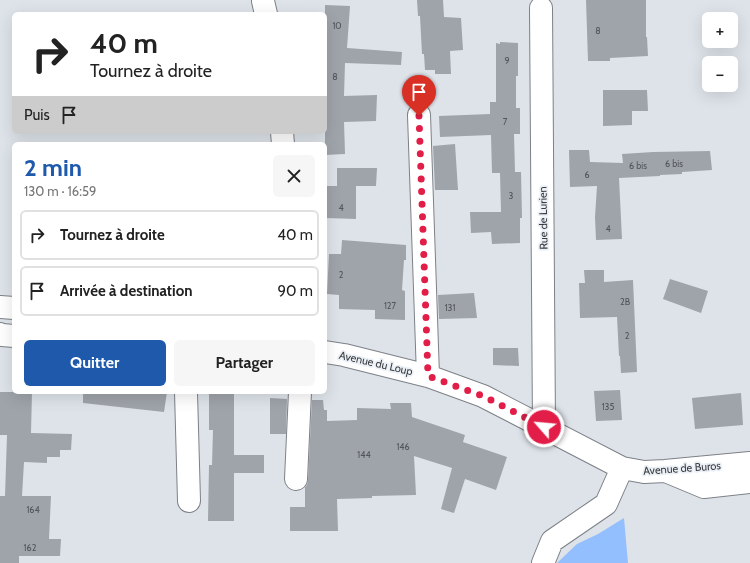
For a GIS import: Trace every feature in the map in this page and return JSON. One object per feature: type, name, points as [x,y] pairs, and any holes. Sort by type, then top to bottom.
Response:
[{"type":"street","name":"Rue de Lurien","points":[[540,8],[544,427]]},
{"type":"street","points":[[419,116],[428,376]]},
{"type":"street","points":[[0,307],[12,308]]},
{"type":"street","points":[[0,322],[12,324]]},
{"type":"street","points":[[0,334],[12,336]]},
{"type":"street","name":"Avenue du Loup","points":[[327,352],[344,355],[428,376],[483,396],[622,468]]},
{"type":"street","points":[[186,394],[189,501]]},
{"type":"street","points":[[296,479],[300,394]]},
{"type":"street","name":"Avenue de Buros","points":[[622,468],[644,472],[750,462]]},
{"type":"street","points":[[542,563],[552,541],[606,504],[622,468]]},
{"type":"street","points":[[665,471],[704,487],[750,482]]},
{"type":"shaded area","points":[[624,518],[628,563],[557,563],[577,544],[598,534]]},
{"type":"building","points":[[417,0],[443,0],[444,17],[461,18],[463,50],[450,51],[451,74],[435,74],[435,70],[425,70]]},
{"type":"building","points":[[586,0],[646,0],[646,37],[648,56],[610,58],[610,61],[588,61]]},
{"type":"building","points":[[325,5],[350,6],[347,48],[402,52],[401,65],[345,63],[344,96],[377,95],[376,121],[344,122],[345,154],[327,155],[327,142],[325,142],[325,134],[327,134],[327,12],[325,12]]},
{"type":"building","points":[[500,42],[518,43],[516,108],[520,108],[520,134],[514,134],[515,172],[521,172],[522,218],[520,218],[520,243],[492,244],[491,232],[471,233],[470,212],[501,212],[500,173],[492,173],[491,135],[440,137],[439,116],[490,114],[490,102],[496,102],[496,43],[500,44]]},
{"type":"building","points":[[603,90],[647,90],[648,111],[632,111],[632,125],[603,126]]},
{"type":"building","points":[[455,144],[458,190],[435,190],[433,146]]},
{"type":"building","points":[[569,150],[589,150],[590,162],[623,163],[622,154],[710,151],[712,170],[682,172],[682,174],[660,176],[619,178],[622,239],[596,240],[595,217],[597,186],[570,187]]},
{"type":"building","points":[[337,168],[377,168],[376,186],[356,186],[356,219],[327,218],[327,186],[337,186]]},
{"type":"building","points":[[342,240],[406,245],[406,260],[404,260],[402,290],[405,291],[405,320],[375,319],[375,310],[339,309],[339,295],[327,294],[329,254],[341,254]]},
{"type":"building","points":[[584,270],[604,270],[604,282],[633,280],[637,372],[621,373],[617,317],[580,318],[579,283],[585,283]]},
{"type":"building","points":[[670,279],[708,291],[701,313],[663,299]]},
{"type":"building","points":[[474,293],[477,318],[439,319],[438,295]]},
{"type":"building","points":[[493,348],[518,348],[519,366],[493,365]]},
{"type":"building","points":[[620,390],[622,420],[596,421],[594,391]]},
{"type":"building","points":[[0,392],[12,392],[12,394],[32,394],[31,433],[72,434],[71,450],[60,450],[60,457],[47,457],[47,463],[24,462],[22,496],[51,496],[49,539],[61,539],[60,556],[19,556],[19,563],[0,563],[0,496],[5,496],[7,435],[0,435]]},
{"type":"building","points":[[741,393],[743,425],[695,429],[692,398]]},
{"type":"building","points":[[83,394],[167,394],[164,412],[83,403]]},
{"type":"building","points":[[209,394],[234,394],[234,455],[264,455],[264,473],[234,473],[234,521],[208,521],[209,465],[212,465],[213,430],[209,430]]},
{"type":"building","points":[[270,398],[287,399],[286,434],[270,434]]},
{"type":"building","points":[[312,400],[323,400],[324,410],[327,410],[327,421],[357,420],[357,408],[391,409],[390,403],[411,403],[412,417],[465,435],[463,442],[507,457],[496,490],[465,479],[454,513],[441,509],[452,468],[414,456],[416,495],[372,496],[372,498],[337,499],[338,531],[290,531],[290,507],[305,507],[305,487],[308,480]]},
{"type":"route","points":[[419,116],[428,376],[483,396],[544,427]]}]
